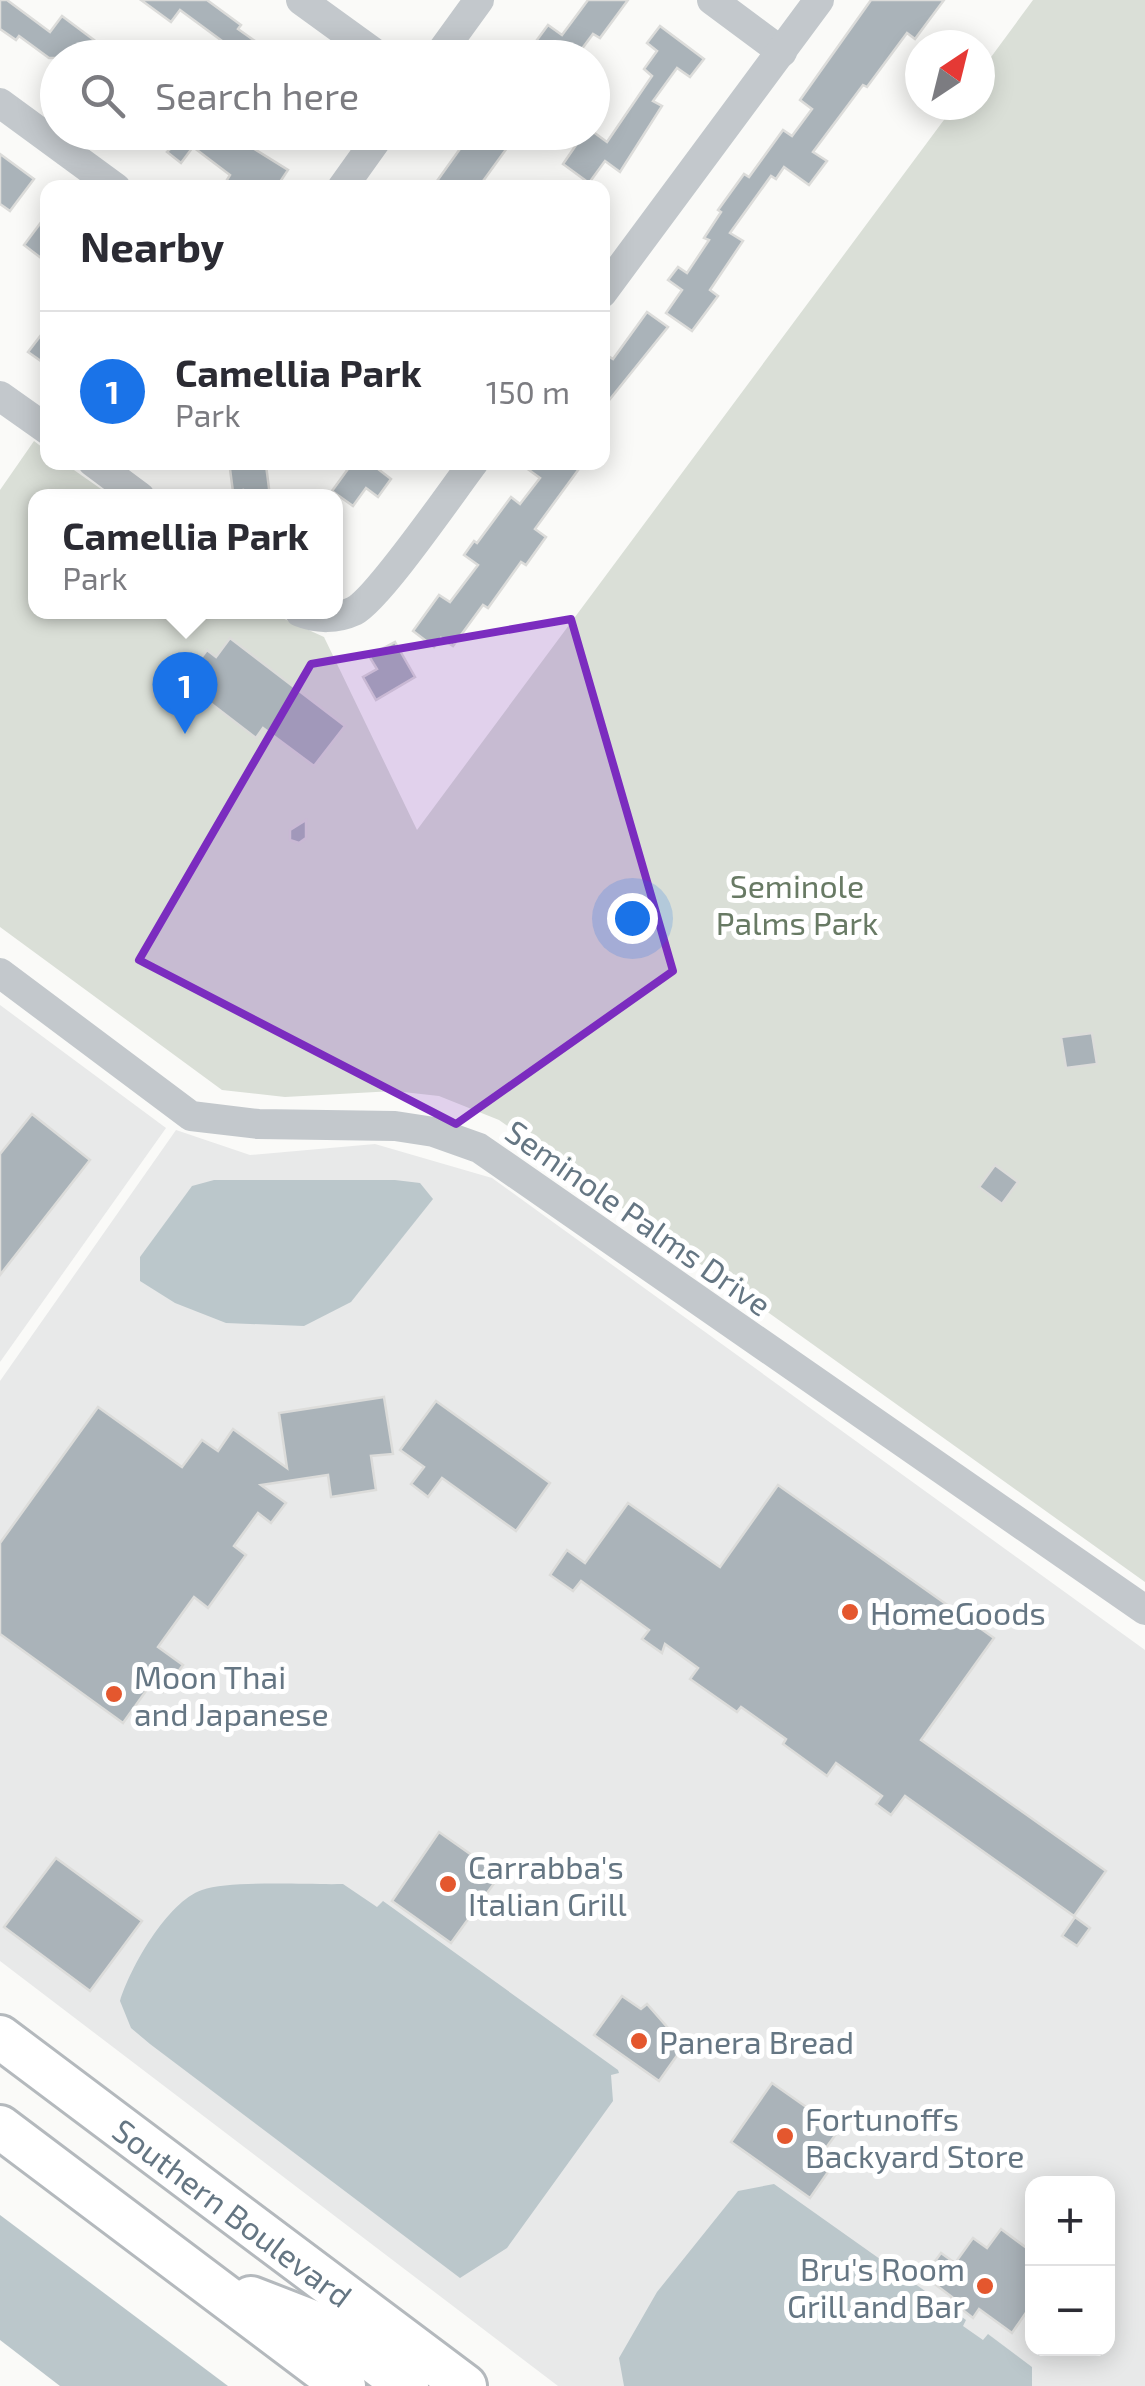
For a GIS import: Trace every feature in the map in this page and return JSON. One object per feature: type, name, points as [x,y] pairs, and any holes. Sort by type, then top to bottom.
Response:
[{"type":"highway","name":"Southern Boulevard","points":[[0,2037],[465,2386]]},
{"type":"highway","points":[[0,2127],[344,2386]]},
{"type":"highway","points":[[204,2280],[331,2329],[407,2386]]},
{"type":"street","points":[[301,0],[356,40]]},
{"type":"street","points":[[450,40],[479,0]]},
{"type":"street","points":[[712,0],[782,52]]},
{"type":"street","points":[[610,282],[819,0]]},
{"type":"street","points":[[0,103],[40,132]]},
{"type":"street","points":[[64,150],[105,180]]},
{"type":"street","points":[[348,180],[369,150]]},
{"type":"street","points":[[0,396],[40,424]]},
{"type":"street","points":[[111,470],[135,481]]},
{"type":"street","points":[[343,614],[366,603],[468,470]]},
{"type":"street","name":"Seminole Palms Drive","points":[[0,973],[191,1116],[258,1124],[395,1126],[434,1132],[479,1148],[1145,1610]]},
{"type":"highlighted area","points":[[571,619],[673,971],[456,1124],[139,960],[311,664]]},
{"type":"shaded area","points":[[0,1005],[166,1128],[0,1362]]},
{"type":"shaded area","points":[[176,1130],[250,1155],[375,1144],[492,1178],[1145,1650],[1145,2386],[558,2386],[0,1961],[0,1381]]},
{"type":"shaded area","points":[[214,1180],[395,1180],[420,1183],[433,1199],[351,1302],[304,1326],[226,1323],[175,1303],[140,1281],[140,1257],[192,1186]]},
{"type":"shaded area","points":[[343,1884],[377,1907],[383,1901],[619,2073],[611,2075],[613,2101],[507,2248],[460,2278],[150,2044],[131,2028],[120,2001],[132,1971],[163,1922],[202,1890],[232,1885]]},
{"type":"shaded area","points":[[774,2184],[966,2320],[963,2326],[983,2340],[988,2334],[1032,2367],[1032,2386],[624,2386],[619,2358],[657,2292],[738,2191]]},
{"type":"shaded area","points":[[0,2215],[228,2386],[60,2386],[0,2340]]},
{"type":"green space","name":"Seminole Palms Park","points":[[1033,0],[1145,0],[1145,1582],[499,1120],[439,1096],[394,1091],[285,1097],[222,1090],[0,927],[0,490],[34,441],[40,446],[40,470],[74,470],[101,489],[28,489],[28,619],[284,619],[324,637],[417,830],[944,120],[995,120],[995,52]]},
{"type":"building","points":[[0,0],[7,0],[50,32],[62,16],[94,40],[40,40],[40,51],[19,36],[16,40],[0,29]]},
{"type":"building","points":[[141,0],[207,0],[241,25],[238,29],[254,40],[221,40],[180,10],[171,22]]},
{"type":"building","points":[[588,0],[628,0],[600,38],[593,34],[588,40],[537,40],[548,25],[562,35]]},
{"type":"building","points":[[871,0],[944,0],[922,30],[905,30],[905,36],[867,87],[863,85],[813,152],[827,161],[809,185],[784,167],[776,179],[771,176],[730,233],[743,241],[710,290],[718,296],[692,331],[666,313],[682,290],[668,280],[678,267],[687,273],[709,240],[704,238],[721,212],[718,210],[744,174],[749,177],[783,130],[792,136],[812,109],[800,100]]},
{"type":"building","points":[[660,26],[704,59],[690,77],[677,68],[653,101],[662,106],[620,172],[605,161],[591,180],[585,180],[563,164],[573,150],[610,150],[610,138],[652,76],[644,69],[657,51],[647,43]]},
{"type":"building","points":[[169,150],[191,150],[181,163]]},
{"type":"building","points":[[197,150],[256,150],[288,170],[281,180],[227,180],[230,175]]},
{"type":"building","points":[[459,150],[505,150],[484,180],[438,180]]},
{"type":"building","points":[[0,154],[34,179],[10,211],[0,204]]},
{"type":"building","points":[[40,224],[40,257],[24,245]]},
{"type":"building","points":[[647,312],[668,327],[610,399],[610,357],[613,359]]},
{"type":"building","points":[[40,336],[40,360],[28,352]]},
{"type":"building","points":[[230,470],[267,470],[269,489],[233,489]]},
{"type":"building","points":[[347,470],[379,470],[391,479],[378,497],[366,488],[353,506],[343,499],[343,489],[333,489]]},
{"type":"building","points":[[529,470],[578,470],[535,529],[546,537],[526,565],[521,562],[488,608],[483,605],[453,646],[441,638],[434,647],[413,631],[439,595],[450,602],[478,565],[464,555],[474,541],[477,543],[511,497],[520,504],[540,478]]},
{"type":"building","points":[[230,638],[345,726],[314,766],[263,728],[256,738],[183,682],[207,650],[216,657]]},
{"type":"building","points":[[395,642],[415,677],[376,700],[363,677],[377,669],[369,656]]},
{"type":"building","points":[[306,820],[306,838],[299,843],[290,840],[290,830]]},
{"type":"building","points":[[1092,1033],[1097,1064],[1066,1068],[1061,1037]]},
{"type":"building","points":[[32,1114],[90,1160],[0,1275],[0,1154]]},
{"type":"building","points":[[995,1165],[1018,1182],[1002,1204],[979,1187]]},
{"type":"building","points":[[384,1397],[393,1454],[371,1456],[376,1490],[331,1497],[328,1475],[261,1485],[286,1503],[271,1523],[258,1513],[234,1546],[246,1555],[208,1608],[194,1597],[158,1647],[183,1665],[163,1692],[151,1684],[123,1723],[0,1634],[0,1543],[98,1407],[182,1467],[202,1440],[218,1451],[233,1429],[287,1468],[279,1413]]},
{"type":"building","points":[[436,1401],[550,1483],[516,1531],[442,1478],[428,1497],[411,1484],[424,1467],[400,1450]]},
{"type":"building","points":[[778,1485],[994,1638],[921,1740],[1106,1871],[1074,1916],[905,1796],[891,1815],[876,1804],[882,1796],[836,1763],[827,1776],[783,1744],[786,1739],[741,1707],[737,1712],[690,1679],[698,1668],[665,1644],[662,1653],[642,1639],[649,1630],[581,1581],[573,1591],[550,1575],[567,1550],[585,1563],[628,1503],[720,1567]]},
{"type":"building","name":"Carrabba's Italian Grill","points":[[439,1832],[500,1875],[451,1943],[392,1901]]},
{"type":"building","points":[[56,1858],[142,1921],[90,1991],[4,1927]]},
{"type":"building","points":[[1075,1917],[1090,1928],[1077,1946],[1062,1936]]},
{"type":"building","name":"Panera Bread","points":[[622,1996],[641,2009],[647,2004],[668,2028],[664,2033],[683,2047],[659,2081],[594,2035]]},
{"type":"building","name":"Fortunoffs Backyard Store","points":[[772,2083],[839,2130],[815,2163],[828,2172],[810,2198],[731,2142]]},
{"type":"building","name":"Bru's Room Grill and Bar","points":[[1001,2229],[1025,2247],[1025,2314],[1012,2333],[979,2309],[973,2318],[924,2276],[941,2253],[955,2263],[973,2238],[987,2248]]},
{"type":"place","name":"Camellia Park","points":[[185,734]]},
{"type":"place","name":"HomeGoods","points":[[850,1612]]},
{"type":"place","name":"Moon Thai and Japanese","points":[[114,1694]]},
{"type":"place","name":"Carrabba's Italian Grill","points":[[448,1884]]},
{"type":"place","name":"Panera Bread","points":[[639,2041]]},
{"type":"place","name":"Fortunoffs Backyard Store","points":[[785,2136]]},
{"type":"place","name":"Bru's Room Grill and Bar","points":[[985,2286]]}]
